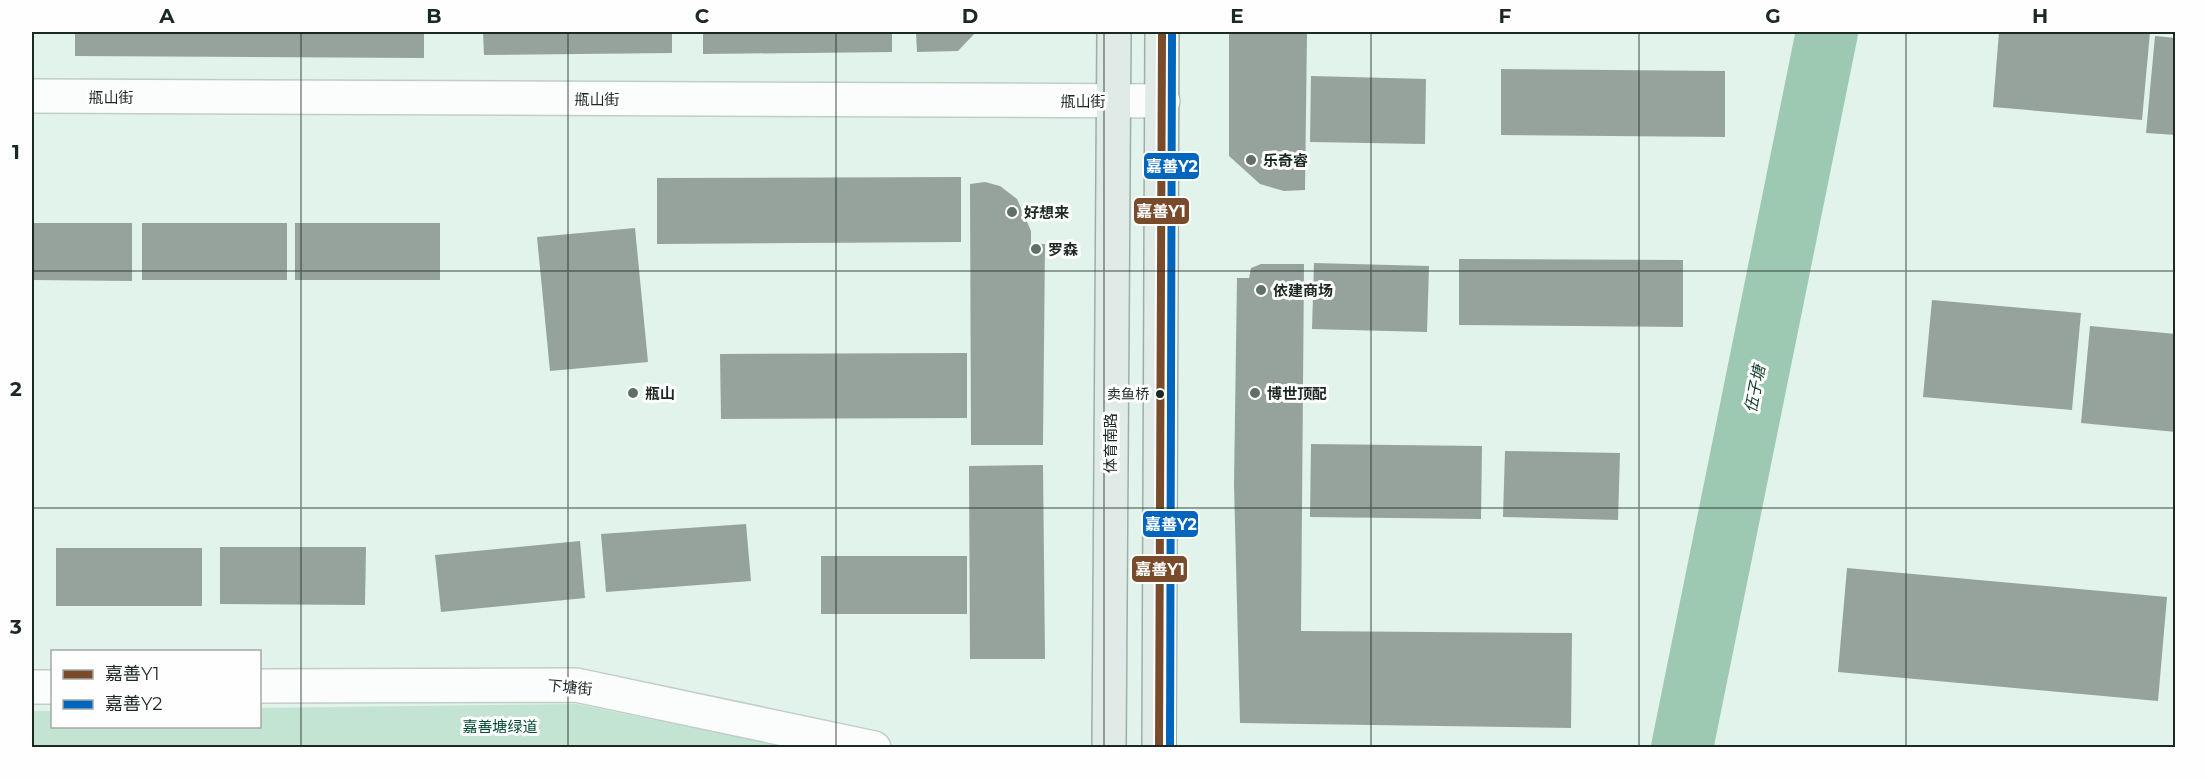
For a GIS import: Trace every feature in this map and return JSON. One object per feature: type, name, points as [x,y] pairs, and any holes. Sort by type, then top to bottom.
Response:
[{"type":"main road","name":"体育南路","points":[[1109,747],[1114,32]]},
{"type":"main road","points":[[1159,747],[1162,32]]},
{"type":"street","name":"甁山街","points":[[32,96],[1163,102]]},
{"type":"street","name":"下塘街","points":[[261,686],[576,685],[874,747]]},
{"type":"street","points":[[32,687],[51,687]]},
{"type":"green space","name":"嘉善塘绿道","points":[[577,704],[785,747],[32,747],[32,711],[51,711],[51,728],[261,728],[261,708]]},
{"type":"building","points":[[75,32],[424,32],[424,58],[75,56]]},
{"type":"building","points":[[483,32],[672,32],[672,53],[484,55]]},
{"type":"building","points":[[703,32],[892,32],[892,52],[703,54]]},
{"type":"building","points":[[916,32],[976,32],[958,51],[917,52]]},
{"type":"building","points":[[1229,32],[1307,32],[1305,190],[1284,191],[1260,184],[1229,156]]},
{"type":"building","points":[[1999,32],[2150,32],[2142,120],[1993,107]]},
{"type":"building","points":[[2155,36],[2176,38],[2176,135],[2146,133]]},
{"type":"building","points":[[1501,69],[1725,71],[1725,137],[1501,135]]},
{"type":"building","points":[[1311,76],[1426,79],[1425,144],[1310,142]]},
{"type":"building","points":[[961,177],[961,242],[657,244],[657,178]]},
{"type":"building","points":[[985,182],[1000,186],[1017,199],[1031,231],[1031,244],[1045,244],[1043,445],[971,445],[970,184]]},
{"type":"building","points":[[32,223],[132,223],[132,281],[32,280]]},
{"type":"building","points":[[142,223],[287,223],[287,280],[142,280]]},
{"type":"building","points":[[295,223],[440,223],[440,280],[295,280]]},
{"type":"building","points":[[635,228],[648,362],[550,371],[537,237]]},
{"type":"building","points":[[1459,259],[1683,260],[1683,327],[1459,325]]},
{"type":"building","points":[[1314,263],[1429,266],[1427,332],[1312,329]]},
{"type":"building","points":[[1261,264],[1304,264],[1301,631],[1572,633],[1571,728],[1240,723],[1234,484],[1237,278],[1249,278],[1251,268]]},
{"type":"building","points":[[1932,300],[2081,313],[2072,410],[1923,397]]},
{"type":"building","points":[[2090,326],[2176,334],[2176,432],[2081,423]]},
{"type":"building","points":[[967,353],[967,418],[721,419],[720,354]]},
{"type":"building","points":[[1311,444],[1482,446],[1481,519],[1310,517]]},
{"type":"building","points":[[1505,451],[1620,453],[1618,520],[1503,517]]},
{"type":"building","points":[[1043,465],[1045,659],[970,659],[969,466]]},
{"type":"building","points":[[746,524],[751,581],[606,592],[601,534]]},
{"type":"building","points":[[580,541],[585,598],[441,612],[435,555]]},
{"type":"building","points":[[220,547],[366,547],[365,605],[220,604]]},
{"type":"building","points":[[56,548],[202,548],[202,606],[56,606]]},
{"type":"building","points":[[821,556],[967,556],[967,614],[821,614]]},
{"type":"building","points":[[1847,568],[2167,597],[2158,701],[1838,672]]},
{"type":"waterway","name":"伍子塘","points":[[1682,748],[1827,32]]},
{"type":"transit line","name":"嘉善Y1","points":[[1159,748],[1162,32]]},
{"type":"transit line","name":"嘉善Y2","points":[[1170,748],[1172,32]]},
{"type":"place","name":"乐奇睿","points":[[1251,160]]},
{"type":"place","name":"好想来","points":[[1012,212]]},
{"type":"place","name":"罗森","points":[[1036,249]]},
{"type":"place","name":"依建商场","points":[[1261,290]]},
{"type":"place","name":"瓶山","points":[[633,393]]},
{"type":"place","name":"博世顶配","points":[[1255,393]]},
{"type":"place","name":"卖鱼桥","points":[[1160,394]]}]
